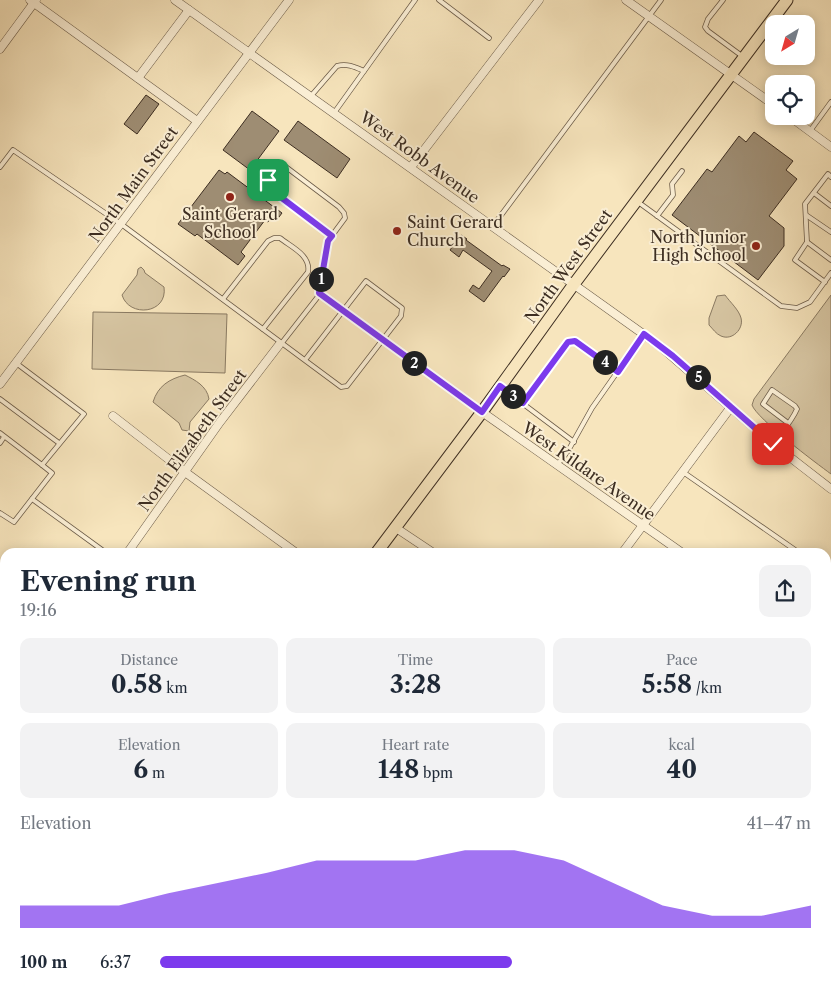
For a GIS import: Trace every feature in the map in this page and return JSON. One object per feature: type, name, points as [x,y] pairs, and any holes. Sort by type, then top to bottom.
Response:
[{"type":"main road","name":"North West Street","points":[[380,548],[482,412],[574,284],[787,0]]},
{"type":"street","name":"West Robb Avenue","points":[[175,0],[644,334],[673,356],[773,444],[831,489]]},
{"type":"street","name":"North Main Street","points":[[0,384],[289,0]]},
{"type":"street","points":[[411,167],[539,0]]},
{"type":"street","points":[[626,0],[765,100]]},
{"type":"street","points":[[0,50],[34,1],[197,121]]},
{"type":"street","points":[[138,78],[189,10]]},
{"type":"street","points":[[802,125],[831,147]]},
{"type":"street","name":"North Elizabeth Street","points":[[131,548],[280,344]]},
{"type":"street","points":[[626,548],[731,407]]},
{"type":"street","name":"West Kildare Avenue","points":[[482,412],[674,548]]},
{"type":"street","points":[[113,416],[185,472],[290,548]]},
{"type":"street","points":[[396,528],[426,548]]},
{"type":"lane","points":[[334,112],[415,0]]},
{"type":"lane","points":[[439,0],[489,38]]},
{"type":"lane","points":[[493,226],[661,0]]},
{"type":"lane","points":[[723,0],[708,19],[705,27],[744,57]]},
{"type":"lane","points":[[311,96],[337,66],[342,64],[349,65],[364,71]]},
{"type":"lane","points":[[810,131],[831,102]]},
{"type":"lane","points":[[0,167],[13,150],[121,224],[223,298],[280,344],[341,387],[347,386],[401,316],[402,308],[366,281],[305,360]]},
{"type":"lane","points":[[280,344],[320,294],[328,241],[332,236],[345,218],[344,213],[339,207],[286,167],[277,168],[268,180],[270,189],[332,236]]},
{"type":"lane","points":[[657,216],[673,195],[672,184],[682,171]]},
{"type":"lane","points":[[825,282],[795,260],[807,242],[805,204],[828,174],[831,176]]},
{"type":"lane","points":[[814,193],[831,206]]},
{"type":"lane","points":[[637,200],[781,306],[797,308],[810,302],[831,273]]},
{"type":"lane","points":[[806,215],[831,232]]},
{"type":"lane","points":[[223,298],[268,241],[274,238],[280,238],[307,258],[310,265],[308,272],[263,329]]},
{"type":"lane","points":[[807,242],[831,260]]},
{"type":"lane","points":[[320,294],[482,412]]},
{"type":"lane","points":[[556,466],[574,442],[592,408],[644,334]]},
{"type":"lane","points":[[523,403],[568,342],[575,341],[618,372]]},
{"type":"lane","points":[[16,363],[84,414],[42,465]]},
{"type":"lane","points":[[500,386],[574,442]]},
{"type":"lane","points":[[773,444],[796,413],[796,408],[772,390],[763,404],[788,423]]},
{"type":"lane","points":[[0,399],[59,443]]},
{"type":"lane","points":[[0,433],[52,473],[14,522],[0,513]]},
{"type":"lane","points":[[0,443],[4,437]]},
{"type":"lane","points":[[683,472],[792,548]]},
{"type":"lane","points":[[32,499],[99,548]]},
{"type":"shaded area","points":[[141,267],[145,273],[164,287],[164,296],[160,303],[147,310],[139,310],[132,307],[122,295]]},
{"type":"shaded area","points":[[725,295],[741,318],[739,330],[729,337],[721,336],[709,325],[709,318],[717,296]]},
{"type":"shaded area","points":[[831,295],[831,474],[775,430],[756,412],[752,405],[754,399]]},
{"type":"shaded area","points":[[93,312],[227,314],[225,373],[92,369]]},
{"type":"shaded area","points":[[185,375],[196,381],[206,390],[209,399],[190,422],[189,431],[182,430],[179,423],[153,402],[161,387]]},
{"type":"building","points":[[146,95],[159,104],[137,134],[124,124]]},
{"type":"building","points":[[252,111],[279,131],[250,170],[223,150]]},
{"type":"building","points":[[298,121],[350,159],[337,178],[284,140]]},
{"type":"building","points":[[754,132],[793,161],[786,170],[797,179],[769,216],[784,228],[784,246],[758,280],[672,215],[707,169],[712,172],[739,136],[746,142]]},
{"type":"building","name":"Saint Gerard School","points":[[219,170],[225,174],[227,172],[282,213],[276,221],[272,217],[268,222],[265,220],[241,252],[245,256],[238,265],[197,234],[195,236],[178,224]]},
{"type":"building","points":[[461,235],[502,266],[510,269],[484,302],[469,291],[473,285],[479,289],[492,271],[463,250],[459,257],[450,250]]},
{"type":"place","name":"Saint Gerard School","points":[[230,197]]},
{"type":"place","name":"Saint Gerard Church","points":[[397,231]]},
{"type":"place","name":"North Junior High School","points":[[756,246]]},
{"type":"route","points":[[268,180],[270,189],[332,236],[328,241],[319,293],[482,412],[500,386],[523,403],[568,342],[575,341],[618,372],[644,334],[673,356],[773,444]]}]
